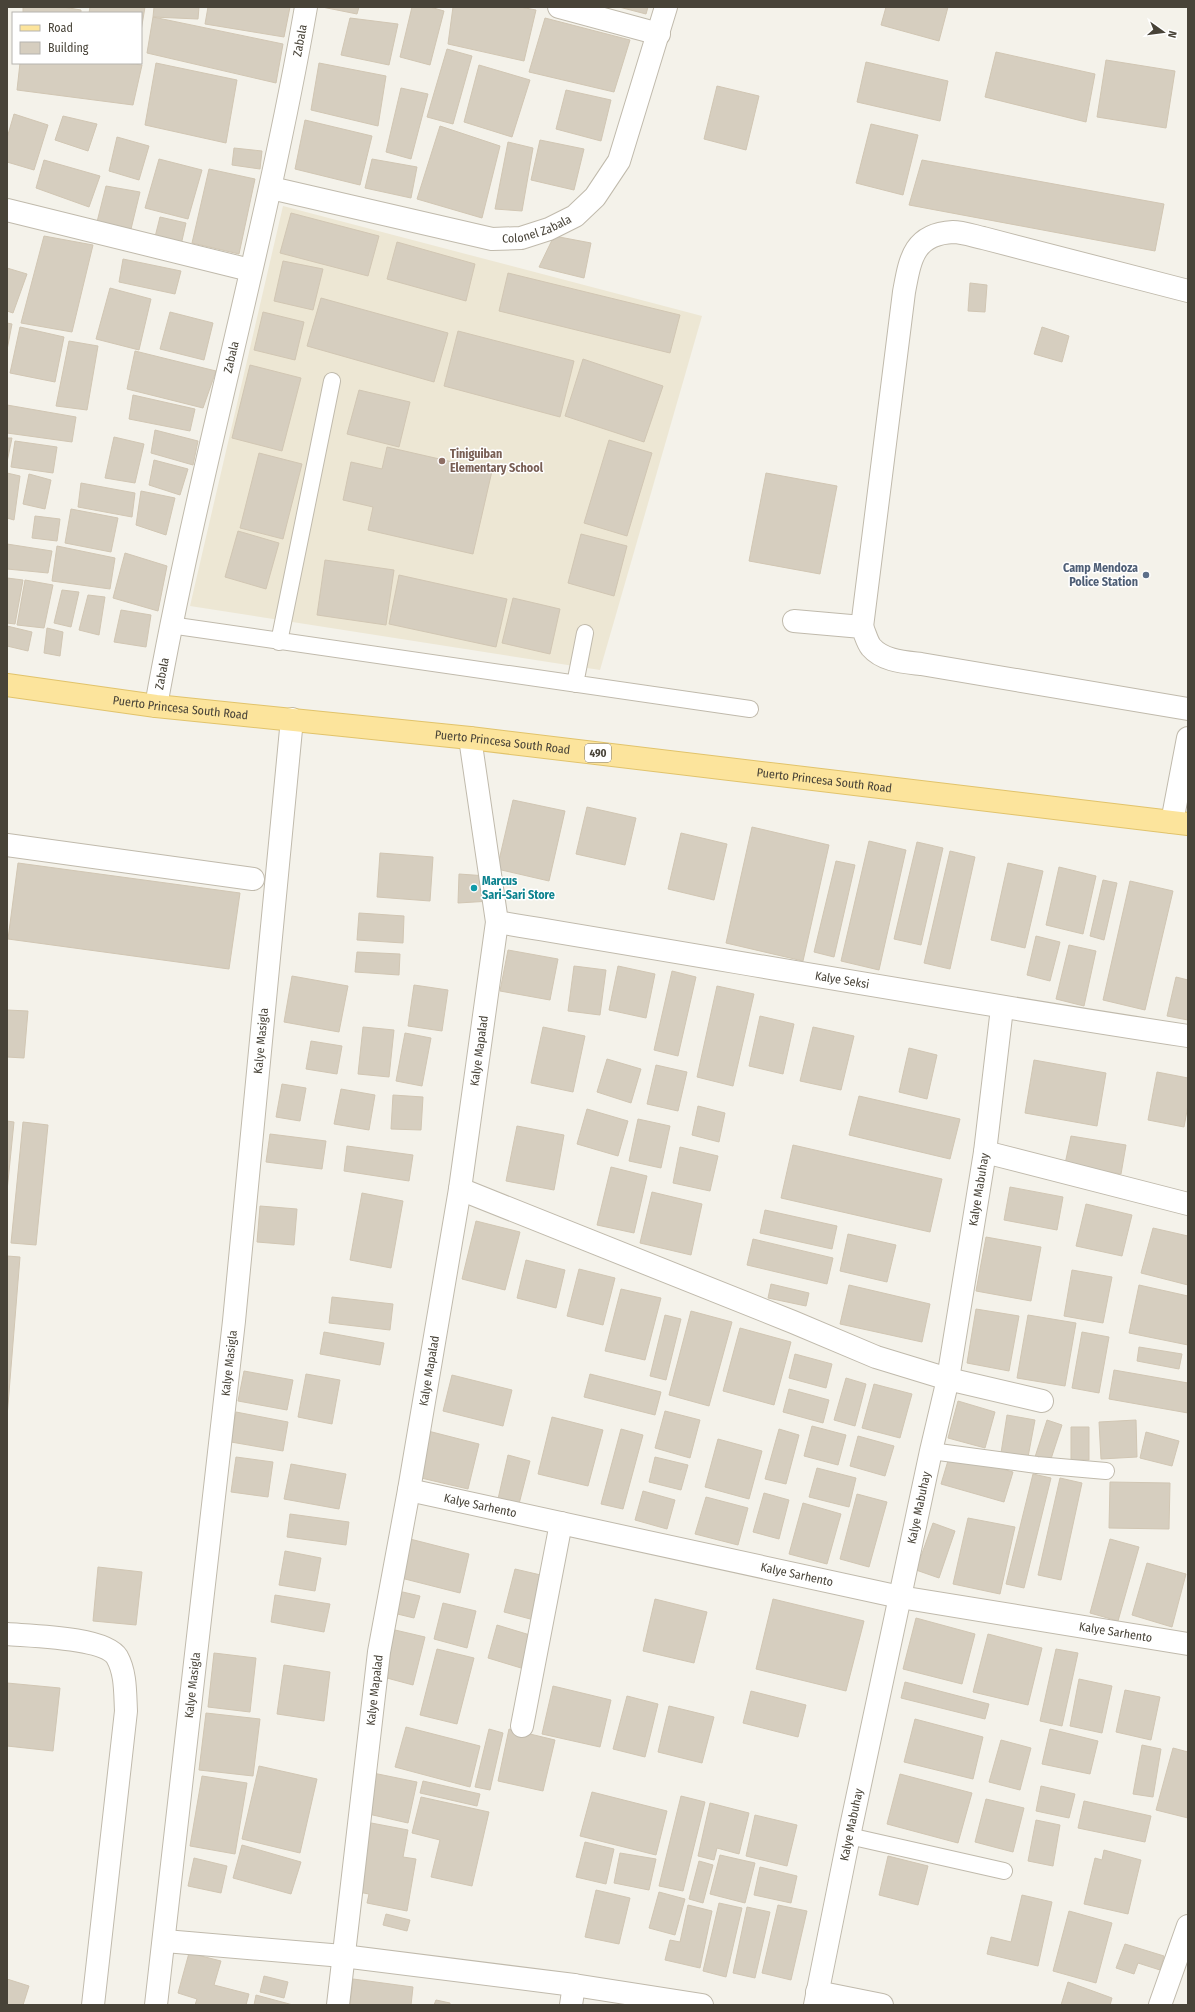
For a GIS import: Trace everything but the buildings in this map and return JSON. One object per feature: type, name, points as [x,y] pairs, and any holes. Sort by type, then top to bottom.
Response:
[{"type":"main road","name":"Puerto Princesa South Road","points":[[7,685],[156,706],[470,738],[1180,823]]},
{"type":"street","name":"Zabala","points":[[156,706],[170,626],[250,270],[271,188],[306,7]]},
{"type":"street","points":[[559,7],[659,34]]},
{"type":"street","name":"Colonel Zabala","points":[[271,188],[492,239],[521,238],[549,229],[575,216],[585,207],[595,197],[618,161],[659,34],[666,7]]},
{"type":"street","points":[[7,210],[250,270]]},
{"type":"street","points":[[1188,291],[983,238],[954,232],[935,235],[921,242],[910,264],[904,292],[862,627],[871,647],[882,656],[900,662],[921,664],[1188,709]]},
{"type":"street","points":[[794,621],[862,627]]},
{"type":"street","name":"Kalye Masigla","points":[[156,2005],[165,1941],[234,1322],[292,719]]},
{"type":"street","name":"Kalye Mapalad","points":[[338,2005],[379,1652],[409,1490],[460,1189],[497,922],[470,738]]},
{"type":"street","points":[[1180,823],[1188,738]]},
{"type":"street","points":[[7,845],[253,879]]},
{"type":"street","name":"Kalye Seksi","points":[[497,922],[909,990],[1002,1008],[1188,1036]]},
{"type":"street","name":"Kalye Mabuhay","points":[[816,1998],[931,1451],[948,1379],[984,1152],[1002,1008]]},
{"type":"street","points":[[984,1152],[1188,1204]]},
{"type":"street","points":[[460,1189],[793,1322],[876,1357],[948,1379],[1042,1402]]},
{"type":"street","name":"Kalye Sarhento","points":[[409,1490],[900,1597],[1188,1644]]},
{"type":"street","points":[[522,1726],[561,1523]]},
{"type":"street","points":[[7,1634],[76,1640],[108,1648],[116,1656],[124,1676],[126,1711],[93,2005]]},
{"type":"street","points":[[1160,2005],[1188,1926]]},
{"type":"street","points":[[165,1941],[343,1956],[573,1995],[702,2005]]},
{"type":"street","points":[[816,1998],[882,2005]]},
{"type":"lane","points":[[279,642],[332,381]]},
{"type":"lane","points":[[170,626],[750,709]]},
{"type":"lane","points":[[575,684],[585,633]]},
{"type":"lane","points":[[931,1451],[1037,1465],[1106,1471]]},
{"type":"lane","points":[[849,1836],[1004,1871]]},
{"type":"shaded area","name":"Tiniguiban Elementary School","points":[[283,206],[702,316],[600,670],[190,606]]},
{"type":"place","name":"Tiniguiban Elementary School","points":[[442,461]]},
{"type":"place","name":"Camp Mendoza Police Station","points":[[1146,575]]},
{"type":"place","name":"Marcus Sari-Sari Store","points":[[474,888]]}]
